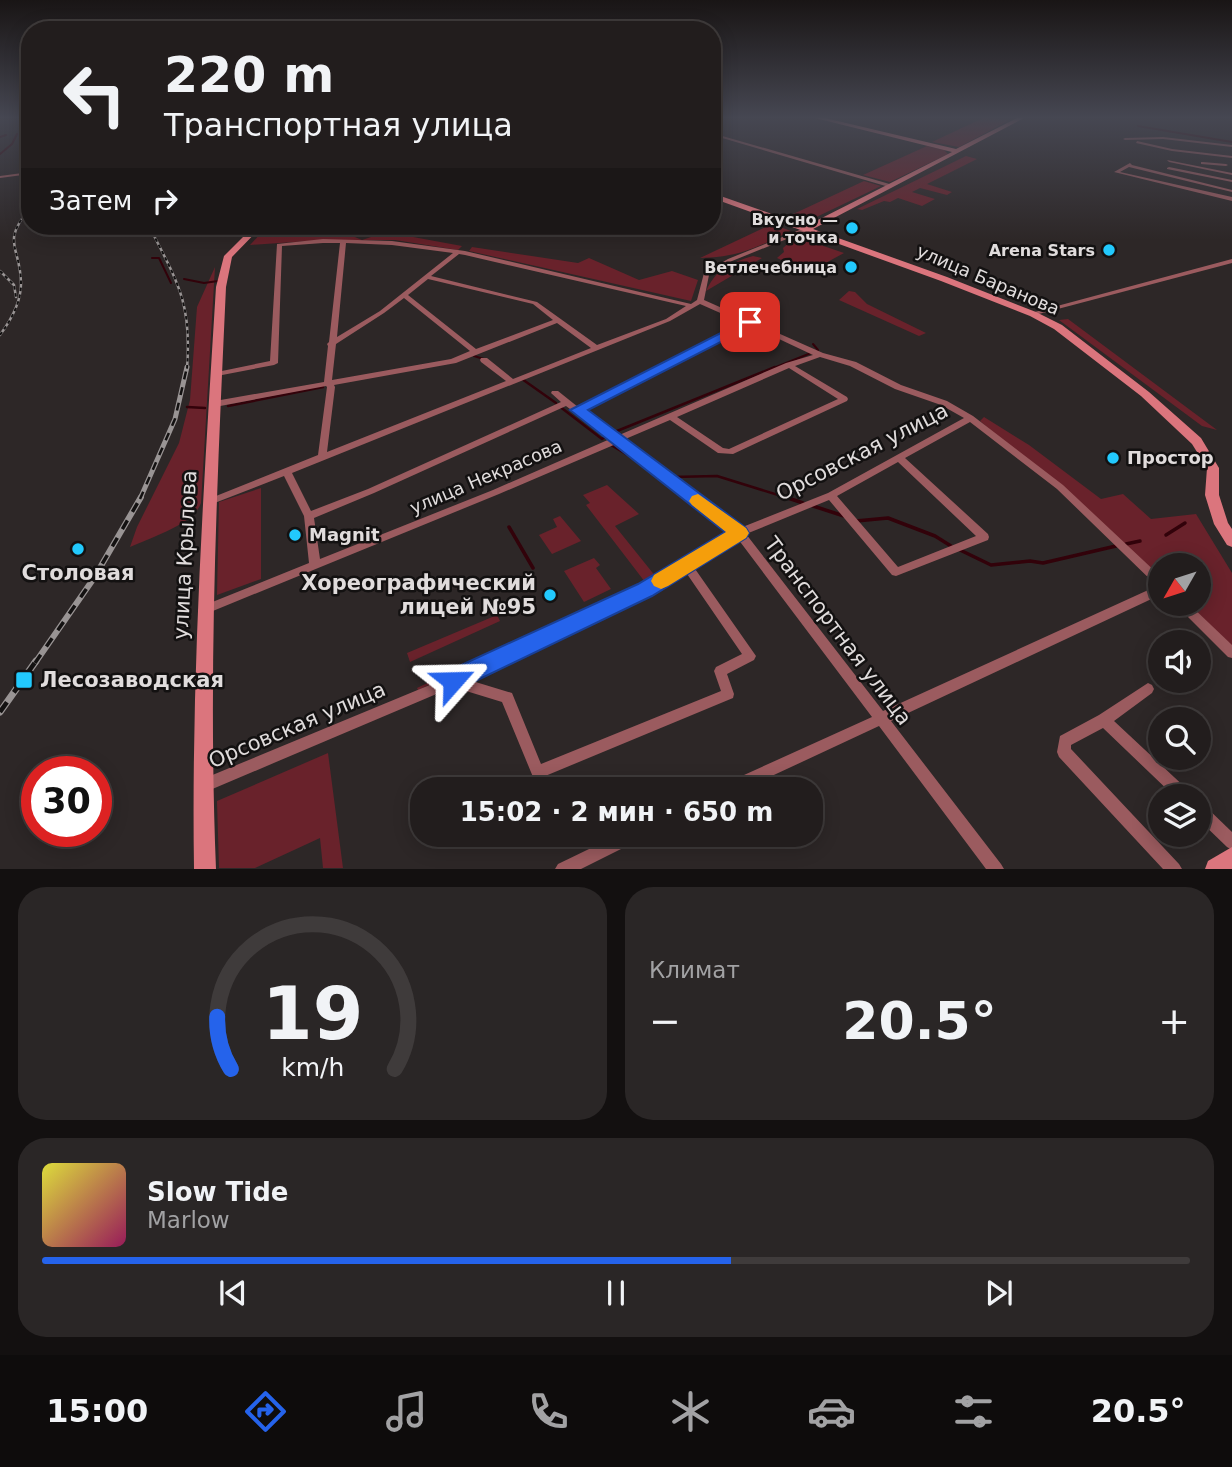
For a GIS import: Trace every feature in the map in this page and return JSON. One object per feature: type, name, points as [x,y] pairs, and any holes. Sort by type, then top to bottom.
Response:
[{"type":"main road","points":[[807,229],[943,159]]},
{"type":"main road","name":"улица Баранова","points":[[721,198],[1032,314],[1058,327],[1181,423],[1197,441],[1213,468],[1212,495],[1221,524],[1232,541]]},
{"type":"main road","points":[[235,247],[248,235]]},
{"type":"main road","name":"улица Крылова","points":[[205,869],[202,787],[203,611],[223,272],[228,256],[235,247]]},
{"type":"main road","points":[[1216,869],[1232,858]]},
{"type":"street","points":[[796,159],[891,186]]},
{"type":"street","points":[[1171,159],[1223,185]]},
{"type":"street","points":[[1193,159],[1230,169]]},
{"type":"street","points":[[1195,159],[1230,169]]},
{"type":"street","points":[[1202,159],[1230,169]]},
{"type":"street","points":[[1160,167],[1174,160],[1230,169]]},
{"type":"street","points":[[1174,160],[1230,169]]},
{"type":"street","points":[[1174,160],[1230,169]]},
{"type":"street","points":[[1223,185],[1125,166],[1230,169]]},
{"type":"street","points":[[1206,175],[1230,169]]},
{"type":"street","points":[[1223,185],[1230,169]]},
{"type":"street","points":[[0,177],[21,174]]},
{"type":"street","points":[[1190,176],[1223,185]]},
{"type":"street","points":[[209,502],[668,320],[697,303],[706,274],[730,260],[807,229]]},
{"type":"street","points":[[322,457],[331,387],[328,384],[331,344],[344,242]]},
{"type":"street","points":[[217,374],[274,363],[279,245],[392,243],[457,253],[697,303],[750,322],[820,355],[853,364],[898,387],[944,403],[970,418],[1060,487],[1148,571]]},
{"type":"street","points":[[331,344],[404,295],[457,253]]},
{"type":"street","points":[[1032,314],[1232,261]]},
{"type":"street","points":[[426,277],[535,303],[597,349]]},
{"type":"street","points":[[404,295],[475,352]]},
{"type":"street","points":[[215,404],[453,361],[558,320]]},
{"type":"street","points":[[578,410],[750,322]]},
{"type":"street","name":"улица Некрасова","points":[[203,611],[496,492],[789,365],[820,355]]},
{"type":"street","points":[[484,360],[511,381]]},
{"type":"street","points":[[670,416],[721,451],[730,452],[844,399],[789,365]]},
{"type":"street","name":"Транспортная улица","points":[[555,393],[739,533],[996,869]]},
{"type":"street","points":[[309,516],[371,491],[567,402]]},
{"type":"street","name":"Орсовская улица","points":[[202,787],[453,681],[645,590],[739,533],[831,495],[970,418]]},
{"type":"street","points":[[831,495],[896,572],[984,537],[899,458]]},
{"type":"street","points":[[286,471],[309,516],[315,564]]},
{"type":"street","points":[[453,681],[507,697],[538,772],[728,694],[720,671],[750,656],[687,566]]},
{"type":"street","points":[[754,777],[1148,595]]},
{"type":"street","points":[[1193,616],[1232,653]]},
{"type":"street","points":[[1148,689],[1104,720],[1065,741],[1064,752],[1174,869]]},
{"type":"street","points":[[1104,720],[1171,784]]},
{"type":"street","points":[[1211,822],[1232,842]]},
{"type":"street","points":[[563,869],[609,847]]},
{"type":"shaded area","points":[[899,159],[939,159],[890,182],[863,175]]},
{"type":"shaded area","points":[[961,159],[977,159],[927,184],[952,192],[947,195],[920,188],[912,192],[935,199],[922,206],[898,198],[862,210],[857,209]]},
{"type":"shaded area","points":[[864,181],[881,186],[806,222],[789,216]]},
{"type":"shaded area","points":[[772,224],[791,231],[747,250],[726,256],[700,258]]},
{"type":"shaded area","points":[[259,235],[350,235],[362,240],[324,240],[250,245]]},
{"type":"shaded area","points":[[377,235],[402,235],[462,246],[458,250],[395,240],[362,240]]},
{"type":"shaded area","points":[[792,240],[806,240],[844,253],[809,272],[777,258]]},
{"type":"shaded area","points":[[472,247],[578,263],[589,258],[639,280],[672,271],[698,280],[691,301],[469,251]]},
{"type":"shaded area","points":[[753,256],[762,258],[706,291],[714,277],[725,268]]},
{"type":"shaded area","points":[[215,267],[201,503],[197,511],[181,524],[130,547],[137,527],[179,443],[190,400],[197,307]]},
{"type":"shaded area","points":[[849,291],[855,292],[867,304],[926,333],[919,336],[839,300]]},
{"type":"shaded area","points":[[1068,319],[1217,430],[1202,426],[1059,320]]},
{"type":"shaded area","points":[[984,417],[1029,445],[1101,499],[1123,494],[1151,519],[1196,514],[1232,573],[1232,651],[1195,616],[1211,616],[1211,553],[1148,553],[1148,571],[1102,526],[980,421]]},
{"type":"shaded area","points":[[607,485],[639,514],[615,526],[656,577],[645,582],[586,505],[590,503],[583,495]]},
{"type":"shaded area","points":[[261,488],[261,579],[217,595],[219,502]]},
{"type":"shaded area","points":[[560,516],[581,541],[552,554],[539,535],[557,527],[553,519]]},
{"type":"shaded area","points":[[594,558],[600,565],[596,568],[611,589],[584,602],[564,571]]},
{"type":"shaded area","points":[[497,615],[500,621],[410,662],[407,653]]},
{"type":"shaded area","points":[[565,618],[566,620],[418,690],[417,688]]},
{"type":"shaded area","points":[[328,753],[343,868],[323,868],[320,838],[255,868],[219,868],[217,801]]},
{"type":"waterway","points":[[152,258],[159,258],[171,283]]},
{"type":"waterway","points":[[184,279],[204,283],[218,281]]},
{"type":"waterway","points":[[813,344],[818,350]]},
{"type":"waterway","points":[[771,369],[811,353]]},
{"type":"waterway","points":[[474,356],[487,360]]},
{"type":"waterway","points":[[617,431],[775,367]]},
{"type":"waterway","points":[[522,379],[556,403]]},
{"type":"waterway","points":[[228,406],[323,387]]},
{"type":"waterway","points":[[559,406],[602,439],[607,436]]},
{"type":"waterway","points":[[187,407],[205,408]]},
{"type":"waterway","points":[[611,445],[641,463]]},
{"type":"waterway","points":[[672,477],[717,476],[791,499]]},
{"type":"waterway","points":[[785,497],[791,499]]},
{"type":"waterway","points":[[791,499],[803,503]]},
{"type":"waterway","points":[[813,506],[844,516]]},
{"type":"waterway","points":[[856,521],[888,518],[935,536],[951,546]]},
{"type":"waterway","points":[[1166,535],[1185,523]]},
{"type":"waterway","points":[[509,527],[533,568]]},
{"type":"waterway","points":[[1126,544],[1140,541]]},
{"type":"waterway","points":[[958,549],[991,565],[1030,561],[1043,563],[1116,546]]},
{"type":"railway","points":[[0,335],[19,298],[20,271],[14,238],[21,220]]},
{"type":"railway","points":[[154,235],[175,279],[185,310],[187,369]]},
{"type":"railway","points":[[0,271],[14,285],[16,297]]},
{"type":"railway","points":[[140,498],[175,419],[187,367]]},
{"type":"railway","points":[[35,663],[94,578],[140,498]]},
{"type":"railway","points":[[0,712],[36,661]]},
{"type":"slow traffic","points":[[661,581],[739,533],[698,501]]},
{"type":"place","name":"Вкусно — и точка","points":[[852,228]]},
{"type":"place","name":"Arena Stars","points":[[1109,250]]},
{"type":"place","name":"Ветлечебница","points":[[851,267]]},
{"type":"place","name":"Простор","points":[[1113,458]]},
{"type":"place","name":"Magnit","points":[[295,535]]},
{"type":"place","name":"Столовая","points":[[78,549]]},
{"type":"place","name":"Хореографический лицей №95","points":[[550,595]]},
{"type":"place","name":"Лесозаводская","points":[[24,680]]},
{"type":"route","points":[[453,681],[645,590],[739,533],[578,410],[750,322]]}]
